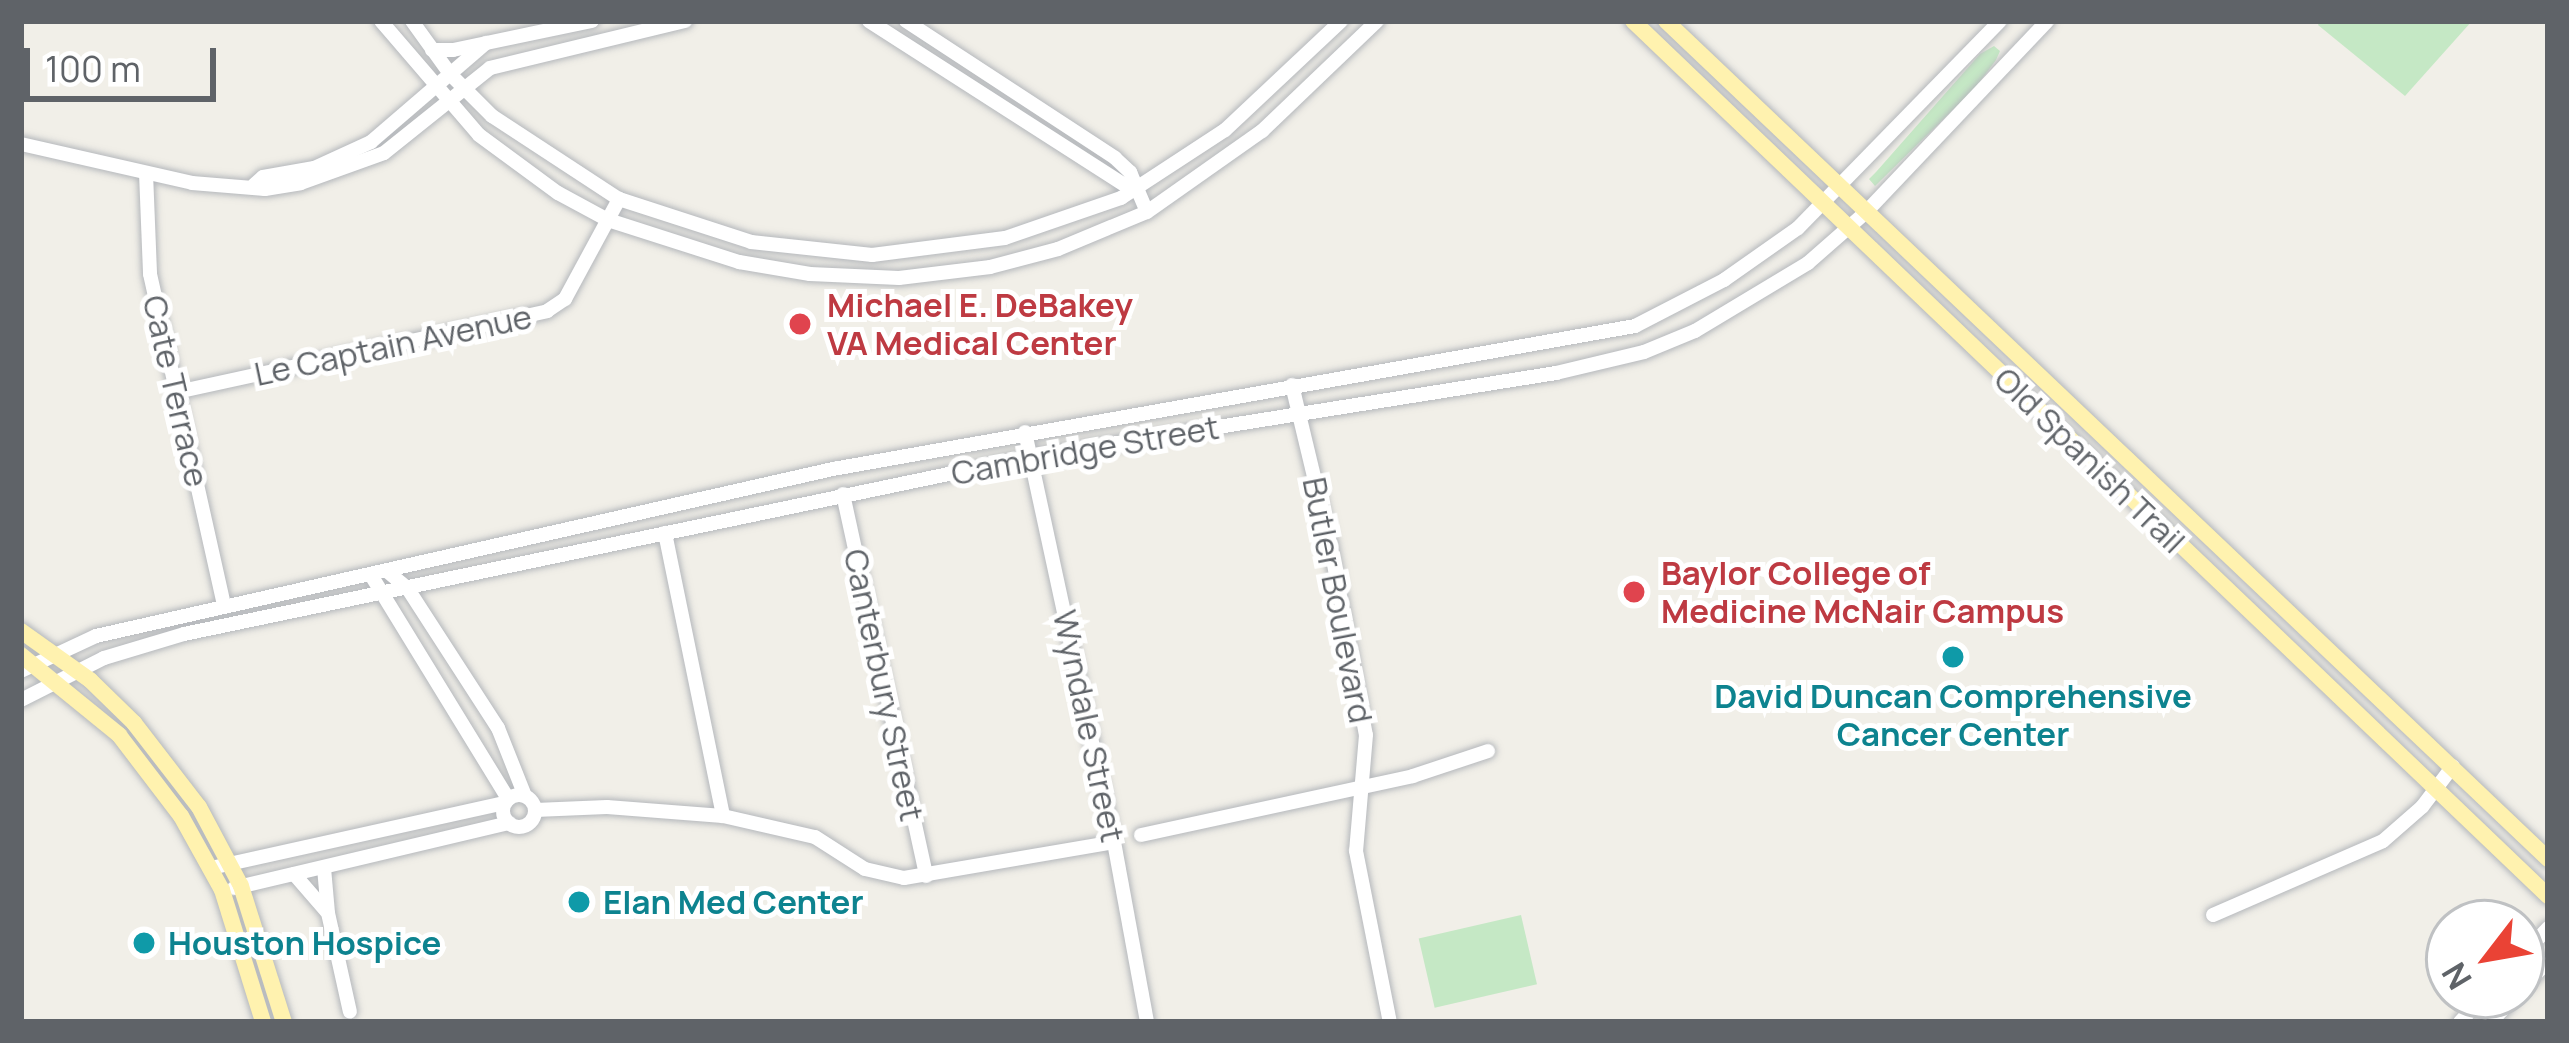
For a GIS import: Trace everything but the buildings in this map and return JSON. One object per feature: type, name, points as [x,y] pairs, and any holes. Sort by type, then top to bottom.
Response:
[{"type":"main road","name":"Old Spanish Trail","points":[[1633,21],[2548,896]]},
{"type":"main road","name":"Old Spanish Trail","points":[[1666,21],[2548,859]]},
{"type":"main road","points":[[1672,60],[1688,43]]},
{"type":"main road","points":[[2062,431],[2079,411]]},
{"type":"main road","points":[[21,631],[77,670],[171,766],[241,886],[284,1022]]},
{"type":"main road","points":[[25,663],[57,681],[119,735],[153,776],[222,890],[263,1022]]},
{"type":"street","points":[[381,21],[491,145],[558,193],[608,220],[740,262],[810,274],[899,278],[989,267],[1058,249],[1147,212],[1262,131],[1377,21]]},
{"type":"street","points":[[412,21],[464,90],[512,131],[619,199],[752,242],[872,255],[993,240],[1134,191],[1225,130],[1341,21]]},
{"type":"street","points":[[432,50],[592,21]]},
{"type":"street","points":[[21,144],[206,185],[265,189],[301,183],[359,166],[410,136],[501,64],[685,21]]},
{"type":"street","points":[[869,21],[1134,191]]},
{"type":"street","points":[[906,21],[1115,158],[1130,172],[1134,191],[1147,212]]},
{"type":"street","name":"Cambridge Street","points":[[25,663],[96,636],[832,469],[1635,326],[1740,270],[1823,206],[2000,21]]},
{"type":"street","name":"Cambridge Street","points":[[21,700],[77,670],[184,634],[1030,457],[1556,374],[1644,352],[1743,305],[1808,263],[1866,212],[2048,21]]},
{"type":"street","points":[[254,185],[263,177],[314,168],[371,142],[486,43]]},
{"type":"street","points":[[1086,161],[1106,179],[1101,205]]},
{"type":"street","name":"Cate Terrace","points":[[146,173],[150,274],[224,606]]},
{"type":"street","name":"Le Captain Avenue","points":[[176,392],[547,311],[565,299],[619,199]]},
{"type":"street","points":[[1635,326],[1644,352]]},
{"type":"street","name":"Butler Boulevard","points":[[1292,386],[1366,734],[1356,851],[1390,1022]]},
{"type":"street","name":"Wyndale Street","points":[[1025,432],[1114,842],[1147,1022]]},
{"type":"street","name":"Canterbury Street","points":[[843,494],[926,876]]},
{"type":"street","points":[[665,533],[723,816]]},
{"type":"street","points":[[388,572],[409,589],[498,728],[535,811]]},
{"type":"street","points":[[371,575],[380,596],[446,691],[507,801],[508,823]]},
{"type":"street","points":[[1141,835],[1413,776],[1488,751]]},
{"type":"street","points":[[2213,915],[2379,843],[2422,807],[2453,766]]},
{"type":"street","points":[[211,868],[525,796]]},
{"type":"street","points":[[222,890],[508,823],[523,826],[535,811],[607,807],[723,816],[814,837],[885,875],[926,876],[1114,842]]},
{"type":"street","points":[[324,868],[328,913],[350,1012]]},
{"type":"street","points":[[294,874],[328,913]]},
{"type":"green space","points":[[2320,21],[2472,21],[2405,96],[2318,25]]},
{"type":"green space","points":[[1994,46],[2000,51],[1996,60],[1975,88],[1875,186],[1869,179],[1980,54]]},
{"type":"green space","points":[[1521,915],[1537,984],[1435,1008],[1419,939]]},
{"type":"place","name":"Michael E. DeBakey VA Medical Center","points":[[800,324]]},
{"type":"place","name":"Baylor College of Medicine McNair Campus","points":[[1634,592]]},
{"type":"place","name":"David Duncan Comprehensive Cancer Center","points":[[1953,657]]},
{"type":"place","name":"Elan Med Center","points":[[579,902]]},
{"type":"place","name":"Houston Hospice","points":[[144,943]]}]
